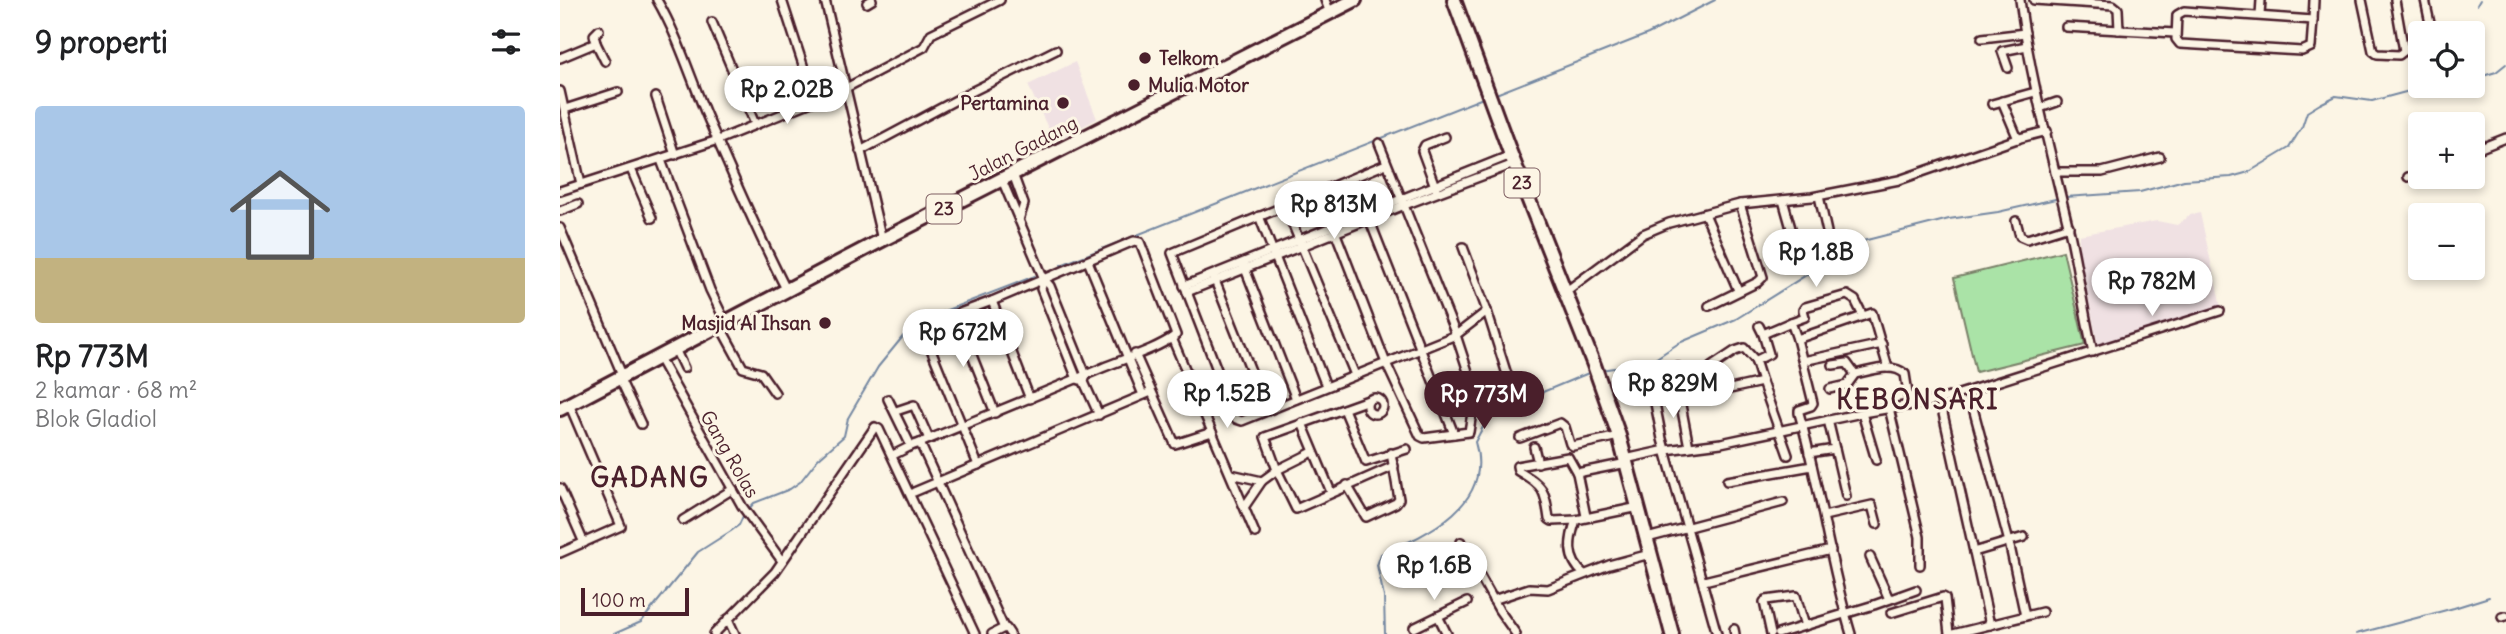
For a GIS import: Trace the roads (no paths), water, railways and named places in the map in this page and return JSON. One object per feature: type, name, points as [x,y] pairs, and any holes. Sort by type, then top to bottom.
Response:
[{"type":"highway","name":"Jalan Gadang","points":[[565,407],[882,240],[1355,0]]},
{"type":"highway","name":"23","points":[[1454,0],[1619,436],[1672,634]]},
{"type":"street","points":[[657,0],[687,61],[752,220],[787,291]]},
{"type":"street","points":[[782,0],[814,99]]},
{"type":"street","points":[[825,0],[882,240]]},
{"type":"street","points":[[560,191],[718,140],[846,88],[925,47],[931,34],[1000,0]]},
{"type":"street","points":[[1325,0],[1330,13]]},
{"type":"street","points":[[2260,15],[2261,0]]},
{"type":"street","points":[[2313,20],[2181,11],[2177,15],[2175,33],[2180,44],[2307,51],[2311,47],[2313,20],[2314,0]]},
{"type":"street","points":[[2362,0],[2375,53],[2399,55],[2408,48]]},
{"type":"street","points":[[2395,0],[2404,51]]},
{"type":"street","points":[[2425,0],[2430,21]]},
{"type":"street","points":[[2093,352],[2069,226],[2035,92],[2021,4],[2037,1],[2113,5],[2118,9],[2119,30]]},
{"type":"street","points":[[712,22],[755,124]]},
{"type":"street","points":[[2066,27],[2175,33]]},
{"type":"street","points":[[599,30],[594,34],[604,61]]},
{"type":"street","points":[[1982,38],[2025,33]]},
{"type":"street","points":[[560,58],[596,43]]},
{"type":"street","points":[[2008,68],[2002,51],[2027,46]]},
{"type":"street","points":[[860,151],[1056,50]]},
{"type":"street","points":[[560,91],[581,184]]},
{"type":"street","points":[[565,109],[618,92]]},
{"type":"street","points":[[1992,104],[2035,92]]},
{"type":"street","points":[[656,97],[675,155]]},
{"type":"street","points":[[2002,101],[2018,139]]},
{"type":"street","points":[[2040,108],[2057,102]]},
{"type":"street","points":[[1564,292],[1643,234],[1669,223],[1740,204],[1819,196],[1923,173],[2047,131]]},
{"type":"street","points":[[1436,189],[1422,151],[1425,145],[1445,137]]},
{"type":"street","points":[[2485,146],[2506,138]]},
{"type":"street","points":[[1334,230],[1387,363],[1420,436],[1424,438],[1469,432],[1475,393],[1456,335],[1379,143]]},
{"type":"street","points":[[2055,172],[2102,172],[2160,157]]},
{"type":"street","points":[[1185,289],[1513,159]]},
{"type":"street","points":[[661,160],[723,325],[743,369],[761,373],[775,393]]},
{"type":"street","points":[[1386,164],[1174,251],[1172,256],[1237,419],[1242,421],[1456,335],[1487,311]]},
{"type":"street","points":[[631,169],[652,218]]},
{"type":"street","points":[[1007,177],[1024,204],[1019,221]]},
{"type":"street","points":[[1007,177],[1019,221],[1065,323],[1083,379]]},
{"type":"street","points":[[1819,196],[1828,232]]},
{"type":"street","points":[[1783,200],[1798,253]]},
{"type":"street","points":[[560,211],[578,204]]},
{"type":"street","points":[[1709,306],[1758,282],[1763,276],[1764,272],[1740,204]]},
{"type":"street","points":[[1285,206],[1355,374]]},
{"type":"street","points":[[1705,214],[1738,290]]},
{"type":"street","points":[[1259,216],[1326,386]]},
{"type":"street","points":[[1368,216],[1454,434]]},
{"type":"street","points":[[2016,221],[2020,236],[2024,239],[2069,226]]},
{"type":"street","points":[[560,228],[641,424]]},
{"type":"street","points":[[895,454],[911,446],[920,443],[961,426],[995,413],[1030,398],[1083,379],[1176,335],[1140,242],[1134,241],[924,328],[961,426],[978,464]]},
{"type":"street","points":[[1463,247],[1510,384]]},
{"type":"street","points":[[1088,261],[1143,395]]},
{"type":"street","points":[[1244,267],[1296,399]]},
{"type":"street","points":[[1214,278],[1267,411]]},
{"type":"street","points":[[1044,279],[1041,289],[1099,415]]},
{"type":"street","points":[[1763,334],[1805,317],[1805,307],[1847,295],[1855,300],[1863,316]]},
{"type":"street","points":[[992,301],[1030,398]]},
{"type":"street","points":[[1577,473],[1666,450],[1721,443],[1969,393],[2220,311]]},
{"type":"street","points":[[1797,339],[1872,313],[1888,368]]},
{"type":"street","points":[[956,315],[995,413]]},
{"type":"street","points":[[1791,322],[1813,405],[1799,411],[1844,614],[1851,634]]},
{"type":"street","points":[[1057,327],[1065,323]]},
{"type":"street","points":[[1755,361],[1769,354],[1759,326]]},
{"type":"street","points":[[1172,338],[1255,533]]},
{"type":"street","points":[[1803,361],[1843,350],[1882,344]]},
{"type":"street","points":[[1712,367],[1741,348],[1746,349],[1755,361],[1788,454]]},
{"type":"street","points":[[675,349],[684,368]]},
{"type":"street","points":[[1135,354],[1175,444],[1212,432]]},
{"type":"street","name":"Gang Rolas","points":[[659,358],[746,513],[782,561]]},
{"type":"street","points":[[1833,365],[1847,363],[1855,374]]},
{"type":"street","points":[[1678,367],[1682,399],[1679,403],[1689,447]]},
{"type":"street","points":[[1830,389],[1847,385],[1855,374],[1888,368],[1899,369],[1905,374],[1910,406]]},
{"type":"street","points":[[1682,399],[1762,382]]},
{"type":"street","points":[[914,492],[1151,392]]},
{"type":"street","points":[[1969,393],[2009,542],[2025,616]]},
{"type":"street","points":[[1654,398],[1693,553],[1717,634]]},
{"type":"street","points":[[888,399],[911,446]]},
{"type":"street","points":[[1369,410],[1368,403],[1371,399]]},
{"type":"street","points":[[1356,405],[1378,413],[1383,407],[1381,400],[1371,399],[1265,437],[1296,509],[1394,466]]},
{"type":"street","points":[[1940,400],[1990,625]]},
{"type":"street","points":[[896,411],[914,405],[929,439]]},
{"type":"street","points":[[560,554],[621,526],[565,407]]},
{"type":"street","points":[[1889,408],[1920,537],[1920,565]]},
{"type":"street","points":[[1343,409],[1372,475]]},
{"type":"street","points":[[1862,413],[1876,460]]},
{"type":"street","points":[[1828,420],[1846,496]]},
{"type":"street","points":[[1302,423],[1331,492]]},
{"type":"street","points":[[1520,438],[1560,423],[1565,427],[1573,446],[1619,436]]},
{"type":"street","points":[[714,634],[782,561],[875,427],[879,429],[975,634]]},
{"type":"street","points":[[920,443],[1007,631],[992,634]]},
{"type":"street","points":[[1534,447],[1538,463]]},
{"type":"street","points":[[1366,462],[1407,449]]},
{"type":"street","points":[[1809,453],[1835,449]]},
{"type":"street","points":[[1244,506],[1262,481],[1277,470],[1313,452]]},
{"type":"street","points":[[1347,485],[1363,515],[1367,517],[1398,501],[1391,453]]},
{"type":"street","points":[[1586,516],[1577,473],[1567,457],[1517,466],[1516,468],[1542,489],[1549,519],[1576,520],[1639,507]]},
{"type":"street","points":[[1727,481],[1812,466]]},
{"type":"street","points":[[1231,474],[1262,481]]},
{"type":"street","points":[[560,488],[584,543]]},
{"type":"street","points":[[683,520],[733,489]]},
{"type":"street","points":[[1647,538],[1783,502]]},
{"type":"street","points":[[1824,516],[1872,505],[1877,524]]},
{"type":"street","points":[[1576,520],[1571,558],[1584,574]]},
{"type":"street","points":[[1974,552],[2024,537]]},
{"type":"street","points":[[1461,542],[1493,600],[1516,634]]},
{"type":"street","points":[[1703,581],[1830,550]]},
{"type":"street","points":[[1493,600],[1528,588],[1548,589],[1584,574],[1650,554]]},
{"type":"street","points":[[1870,557],[1889,599]]},
{"type":"street","points":[[1778,634],[1801,629],[1916,590]]},
{"type":"street","points":[[1771,634],[1764,602],[1766,600],[1796,596],[1801,629]]},
{"type":"street","points":[[1891,613],[1943,597],[1951,634],[2042,612]]},
{"type":"street","points":[[1414,628],[1467,602]]},
{"type":"street","points":[[1438,615],[1447,634]]},
{"type":"street","points":[[727,619],[735,634]]},
{"type":"waterway","points":[[1496,94],[1648,34],[1715,0]]},
{"type":"waterway","points":[[2477,5],[2480,0]]},
{"type":"waterway","points":[[2485,75],[2496,72],[2506,64]]},
{"type":"waterway","points":[[2065,197],[2140,192],[2184,180],[2231,177],[2249,172],[2289,148],[2302,127],[2307,112],[2320,104],[2336,96],[2372,101],[2408,91]]},
{"type":"waterway","points":[[1061,265],[1483,98]]},
{"type":"waterway","points":[[1600,370],[1649,363],[1679,343],[1736,319],[1859,242],[1949,219],[1998,212],[2060,198]]},
{"type":"waterway","points":[[748,510],[754,503],[790,489],[800,482],[818,459],[844,436],[848,418],[878,367],[905,334],[921,320],[1035,276]]},
{"type":"waterway","points":[[1385,634],[1384,597],[1377,565],[1381,554],[1437,526],[1453,514],[1466,499],[1475,483],[1478,464],[1475,442],[1490,414],[1591,372]]},
{"type":"waterway","points":[[614,634],[641,622],[698,552],[739,525],[744,514]]},
{"type":"waterway","points":[[717,626],[774,567]]},
{"type":"waterway","points":[[2356,634],[2489,597]]},
{"type":"place","name":"Telkom","points":[[1145,58]]},
{"type":"place","name":"Mulia Motor","points":[[1134,85]]},
{"type":"place","name":"Pertamina","points":[[1063,103]]},
{"type":"place","name":"Masjid Al Ihsan","points":[[825,323]]},
{"type":"district","name":"KEBONSARI","points":[[1918,400]]},
{"type":"district","name":"GADANG","points":[[650,478]]}]
